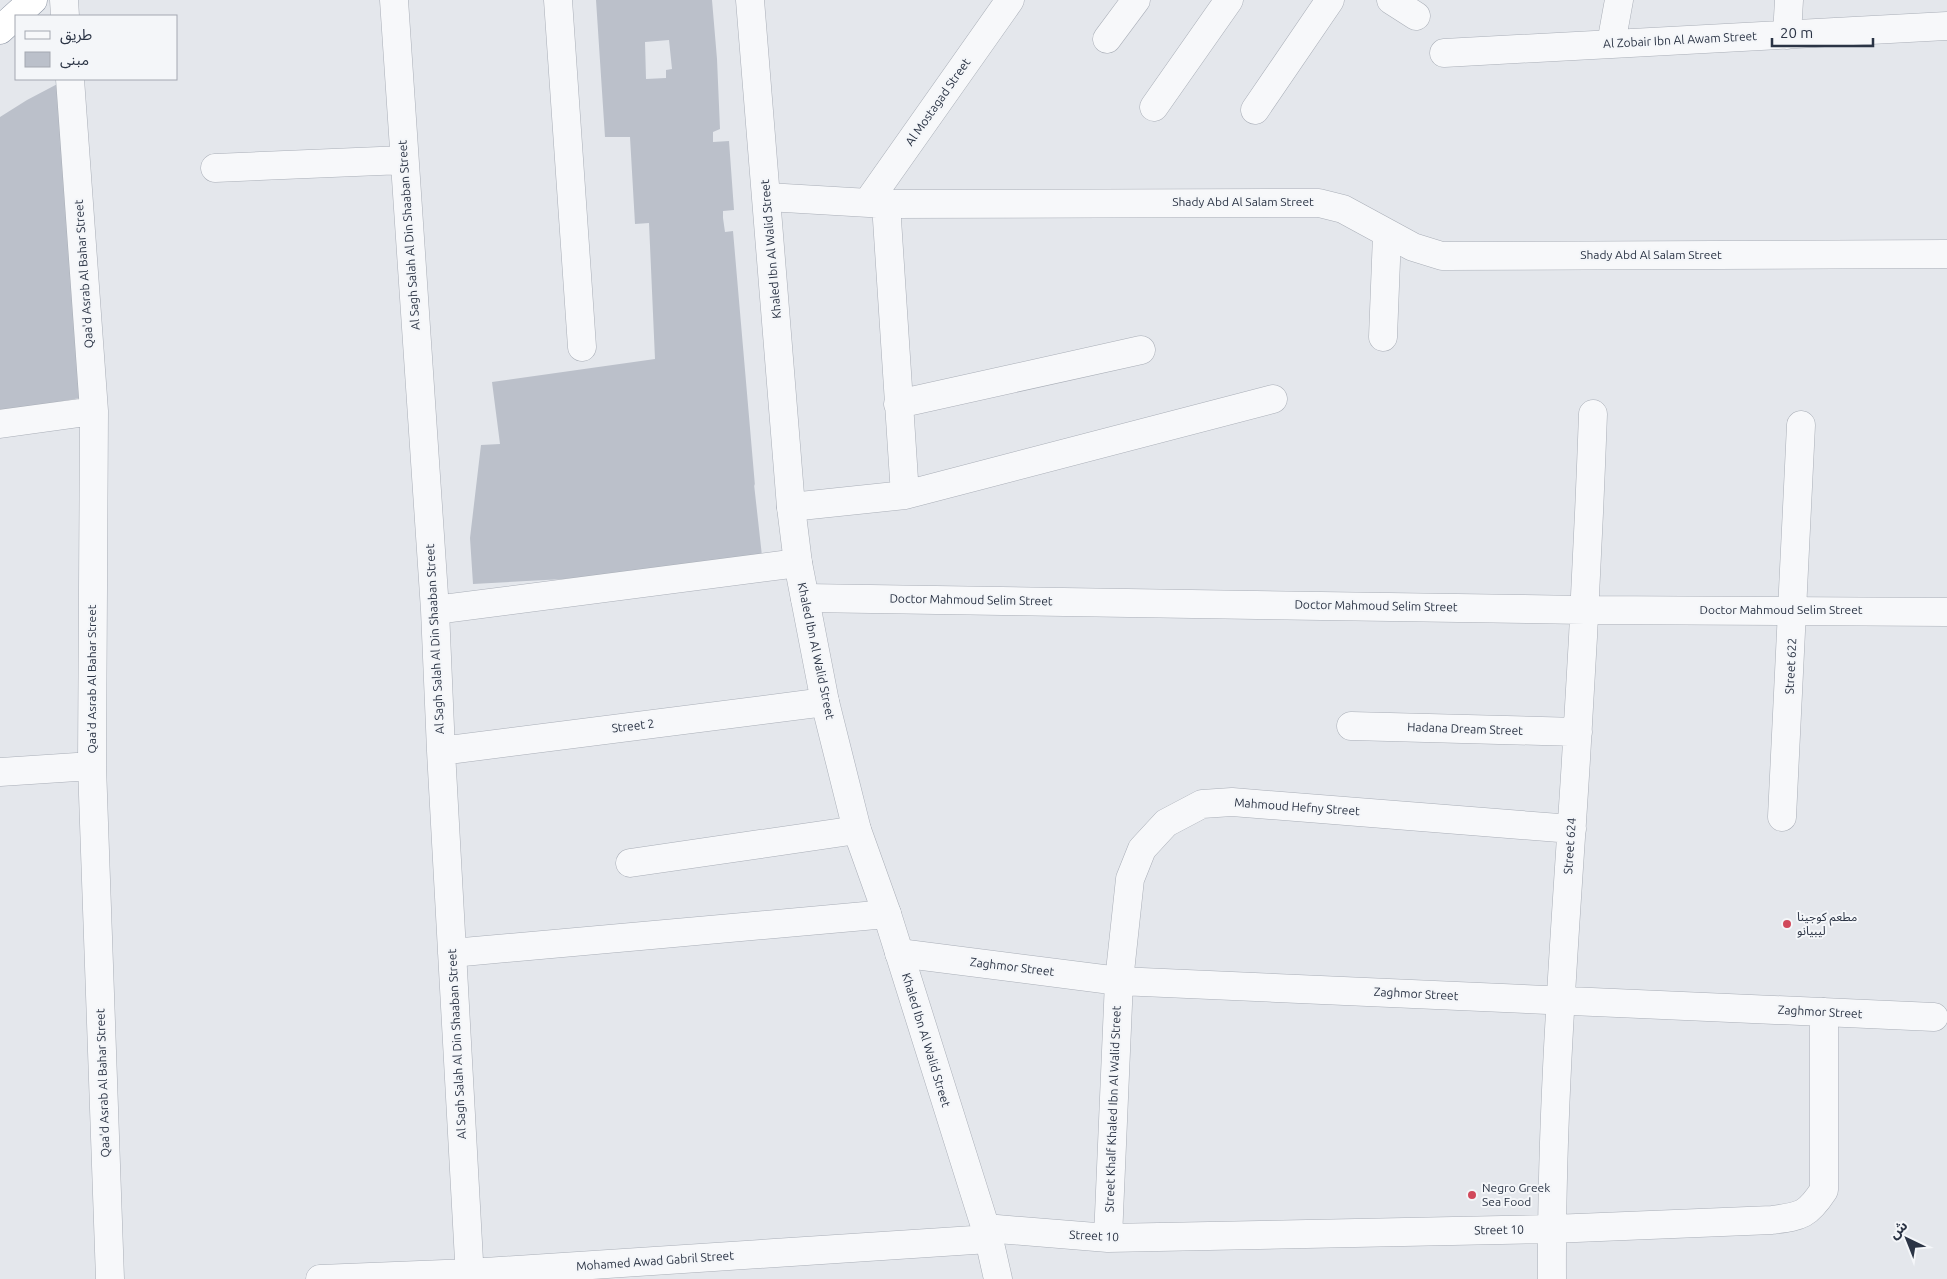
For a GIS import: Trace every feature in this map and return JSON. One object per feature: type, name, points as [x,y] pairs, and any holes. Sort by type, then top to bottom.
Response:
[{"type":"highway","points":[[16,15],[33,0]]},
{"type":"highway","points":[[0,30],[15,16]]},
{"type":"street","points":[[64,0],[65,15]]},
{"type":"street","name":"Al Sagh Salah Al Din Shaaban Street","points":[[394,0],[435,610],[470,1276]]},
{"type":"street","points":[[558,0],[582,347]]},
{"type":"street","name":"Khaled Ibn Al Walid Street","points":[[750,0],[791,507],[798,564],[825,702],[857,830],[887,914],[987,1234],[998,1279]]},
{"type":"street","name":"Al Mostagad Street","points":[[876,203],[1010,0]]},
{"type":"street","points":[[1107,40],[1136,0]]},
{"type":"street","points":[[1154,107],[1229,0]]},
{"type":"street","points":[[1255,110],[1330,0]]},
{"type":"street","points":[[1390,0],[1416,16]]},
{"type":"street","points":[[1611,44],[1619,0]]},
{"type":"street","points":[[1787,35],[1789,0]]},
{"type":"street","name":"Al Zobair Ibn Al Awam Street","points":[[1444,53],[1947,26]]},
{"type":"street","name":"Qaa'd Asrab Al Bahar Street","points":[[70,80],[94,411],[92,766],[110,1279]]},
{"type":"street","points":[[215,168],[404,160]]},
{"type":"street","name":"Shady Abd Al Salam Street","points":[[767,197],[876,203],[1319,203],[1343,209],[1413,247],[1442,256],[1947,254]]},
{"type":"street","points":[[876,203],[906,494]]},
{"type":"street","points":[[1383,337],[1388,235]]},
{"type":"street","points":[[898,404],[1141,350]]},
{"type":"street","points":[[791,507],[906,494],[1273,399]]},
{"type":"street","points":[[0,424],[94,411]]},
{"type":"street","name":"Street 624","points":[[1552,1279],[1560,1000],[1578,732],[1594,414]]},
{"type":"street","name":"Street 622","points":[[1782,817],[1802,425]]},
{"type":"street","points":[[435,610],[798,564]]},
{"type":"street","name":"Doctor Mahmoud Selim Street","points":[[805,598],[1585,610],[1947,612]]},
{"type":"street","name":"Street 2","points":[[441,751],[825,702]]},
{"type":"street","name":"Hadana Dream Street","points":[[1351,726],[1578,732]]},
{"type":"street","points":[[0,772],[92,766]]},
{"type":"street","name":"Mahmoud Hefny Street","points":[[1119,981],[1130,879],[1142,850],[1166,823],[1202,804],[1232,802],[1572,829]]},
{"type":"street","points":[[630,863],[857,830]]},
{"type":"street","points":[[452,953],[887,914]]},
{"type":"street","name":"Zaghmor Street","points":[[899,953],[1119,981],[1934,1017]]},
{"type":"street","name":"Street Khalf Khaled Ibn Al Walid Street","points":[[1108,1238],[1119,981]]},
{"type":"street","name":"Street 10","points":[[987,1234],[1108,1238],[1552,1229],[1772,1220],[1795,1217],[1812,1208],[1824,1190],[1824,1012]]},
{"type":"street","name":"Mohamed Awad Gabril Street","points":[[320,1279],[470,1276],[987,1234]]},
{"type":"building","points":[[596,0],[712,0],[720,129],[713,132],[713,142],[729,141],[734,210],[723,211],[723,218],[725,232],[733,231],[755,486],[754,484],[763,565],[473,584],[470,538],[481,445],[500,444],[492,382],[655,359],[649,223],[635,224],[630,137],[605,137]],"holes":[[[669,40],[672,69],[666,70],[666,78],[646,79],[645,42]]]},
{"type":"building","points":[[65,80],[80,398],[0,412],[0,117]]},
{"type":"place","name":"مطعم كوجينا ليبيانو","points":[[1787,924]]},
{"type":"place","name":"Negro Greek Sea Food","points":[[1472,1195]]}]
